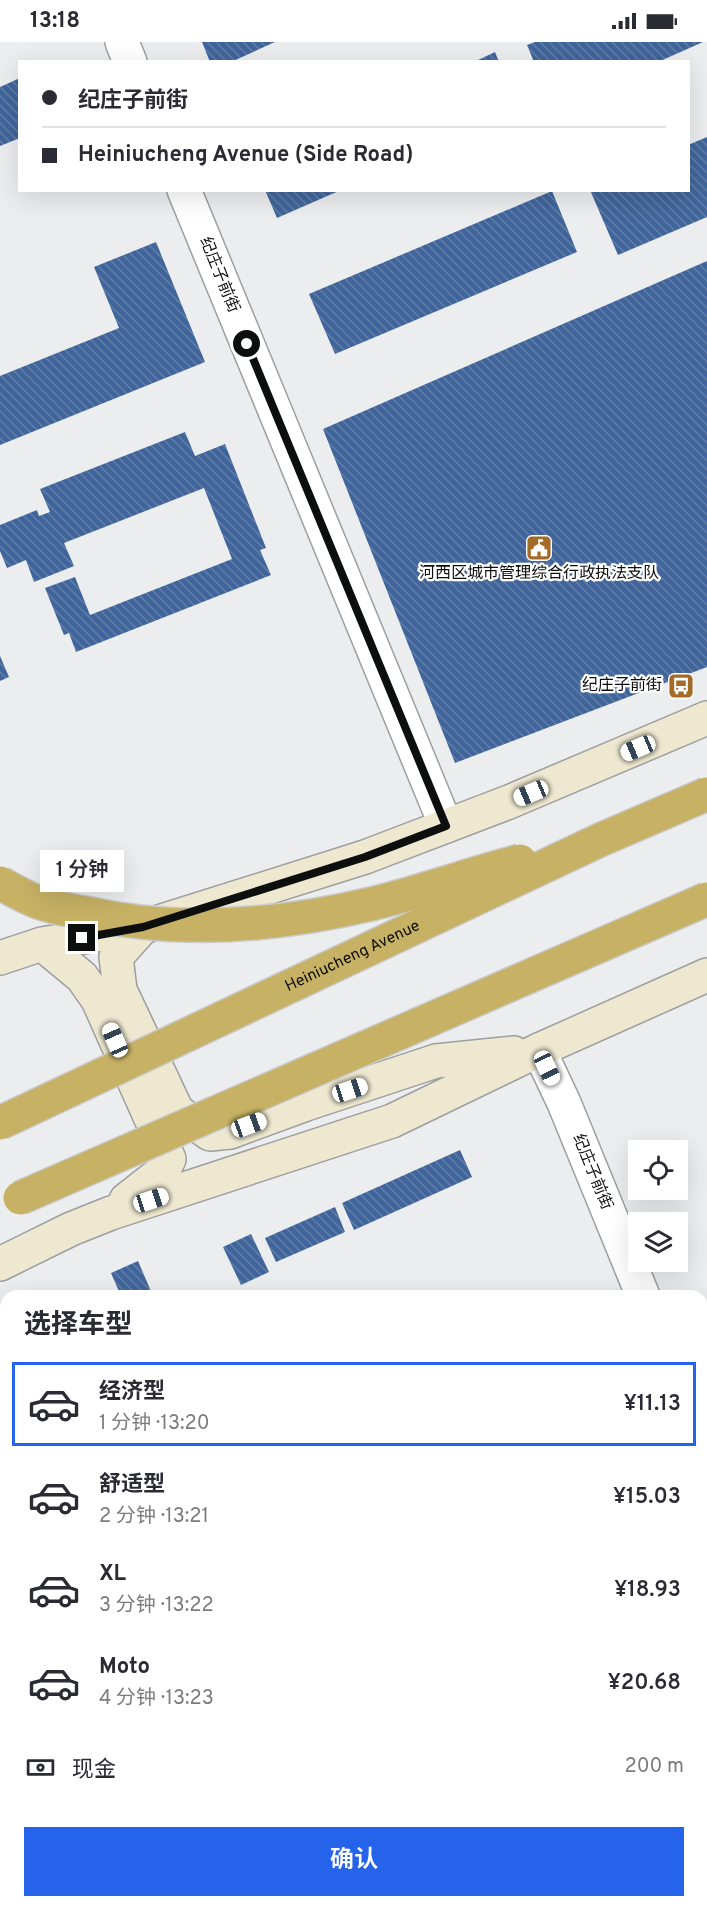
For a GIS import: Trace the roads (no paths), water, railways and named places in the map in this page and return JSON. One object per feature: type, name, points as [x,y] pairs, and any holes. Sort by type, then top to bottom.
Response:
[{"type":"highway","name":"Heiniucheng Avenue","points":[[0,1123],[600,840],[707,794]]},
{"type":"highway","points":[[0,883],[34,900],[119,921],[166,925],[232,924],[280,920],[370,904],[467,875],[600,840]]},
{"type":"highway","points":[[20,1198],[707,899]]},
{"type":"main road","points":[[0,958],[42,944],[143,927],[365,857],[509,802],[707,718]]},
{"type":"main road","points":[[143,927],[116,957],[120,990],[177,1111],[210,1134],[230,1132],[306,1104],[436,1062],[539,1050]]},
{"type":"main road","points":[[42,944],[82,977],[98,1000],[169,1159],[163,1172],[111,1213]]},
{"type":"main road","points":[[0,1264],[70,1229],[111,1213],[392,1121],[539,1050],[707,975]]},
{"type":"street","points":[[122,42],[129,60]]},
{"type":"street","name":"纪庄子前街","points":[[185,192],[446,826]]},
{"type":"street","name":"纪庄子前街","points":[[539,1050],[564,1103],[641,1290]]},
{"type":"place","name":"河西区城市管理综合行政执法支队","points":[[539,548]]},
{"type":"place","name":"纪庄子前街","points":[[681,686]]}]
